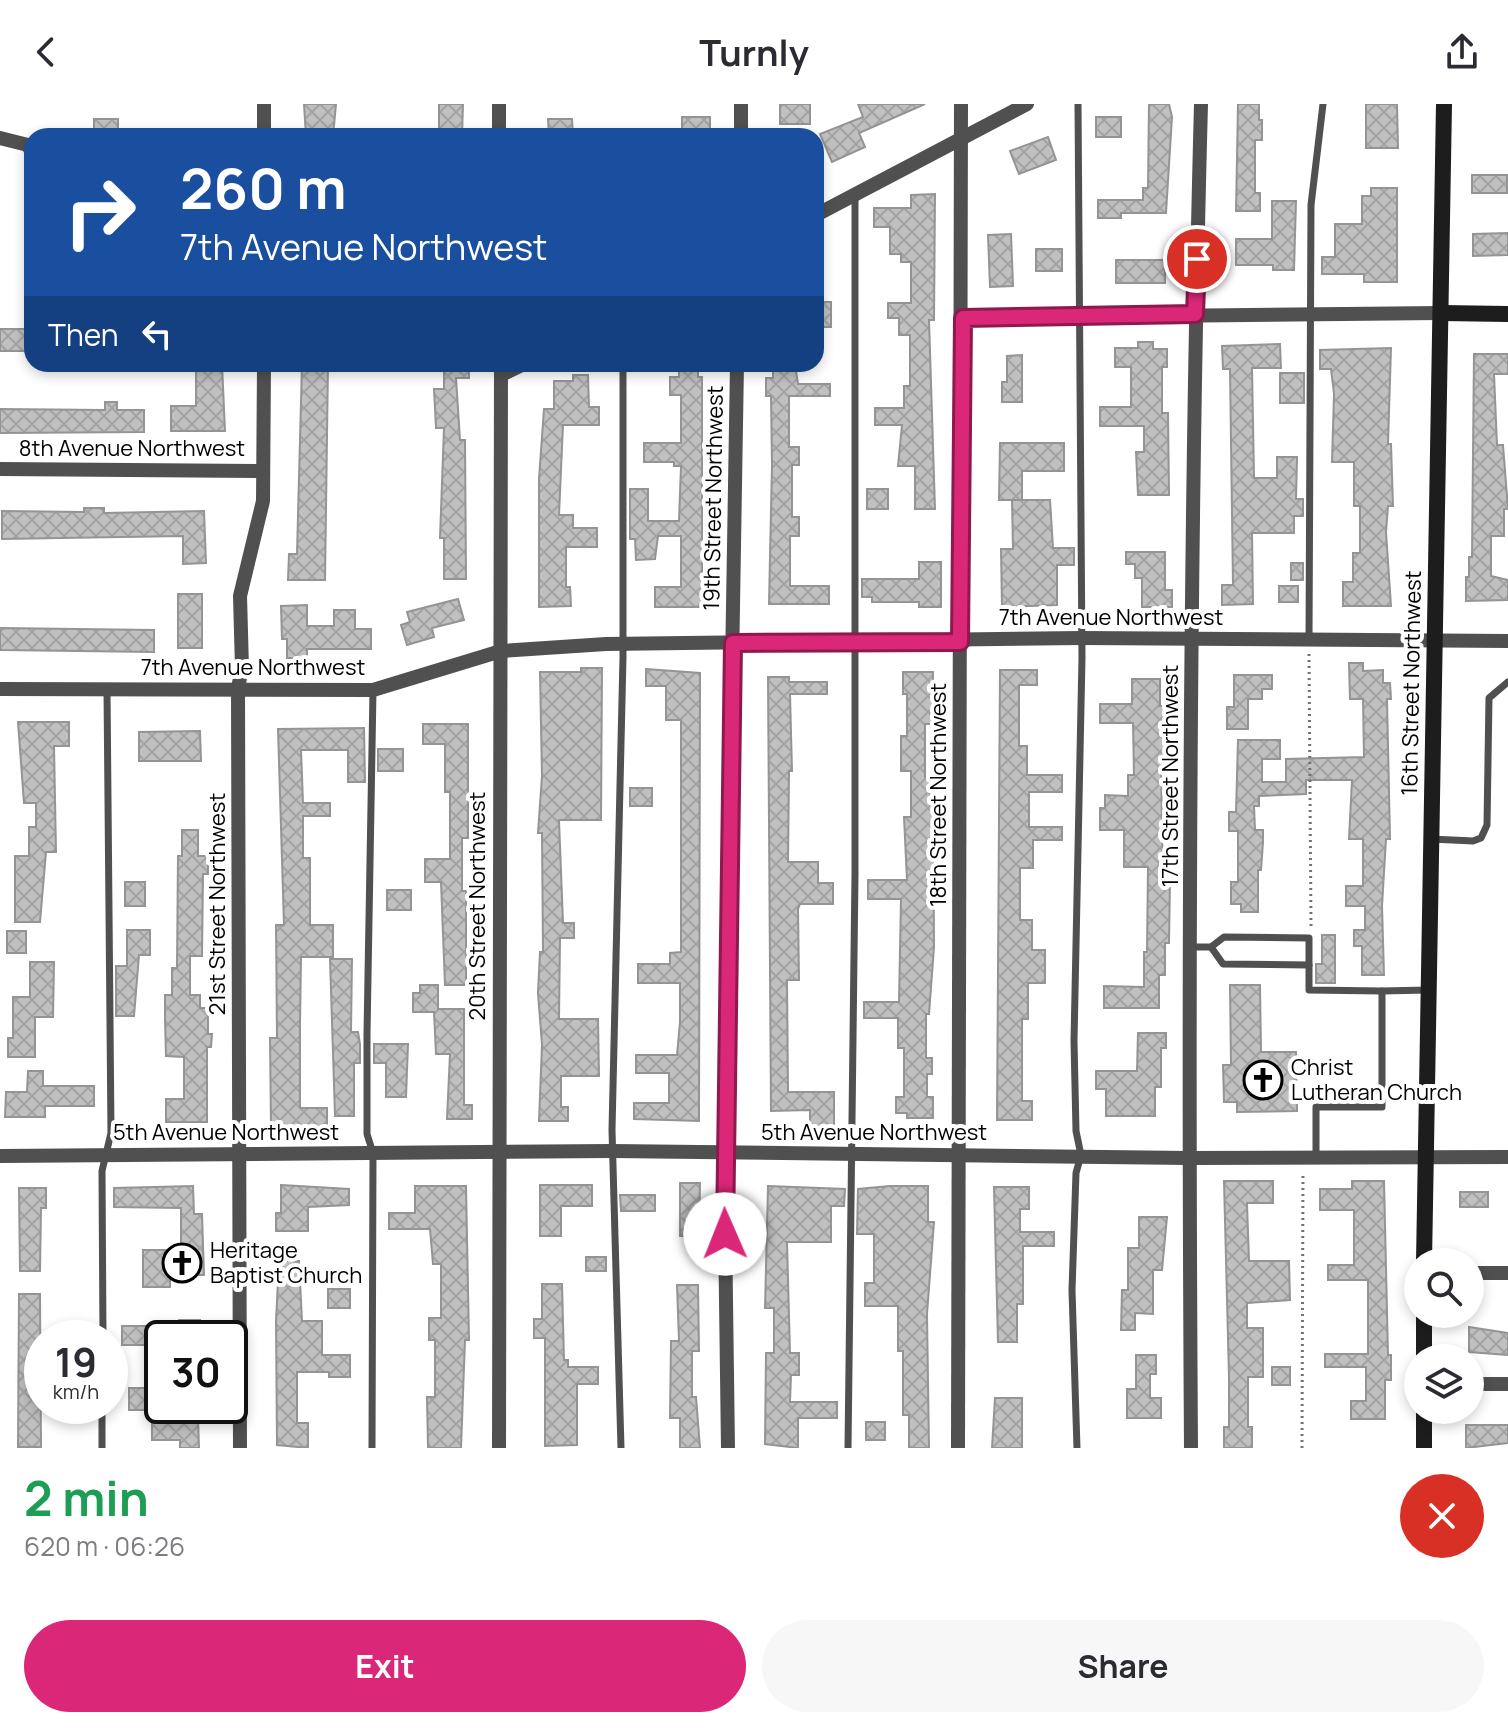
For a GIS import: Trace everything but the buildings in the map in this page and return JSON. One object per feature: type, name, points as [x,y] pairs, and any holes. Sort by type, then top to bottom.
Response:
[{"type":"street","points":[[264,104],[264,128]]},
{"type":"street","points":[[499,104],[499,128]]},
{"type":"street","points":[[741,104],[741,128]]},
{"type":"street","name":"18th Street Northwest","points":[[958,1448],[963,318],[961,104]]},
{"type":"street","points":[[824,211],[961,142],[1027,104]]},
{"type":"street","name":"17th Street Northwest","points":[[1191,1448],[1189,1158],[1195,314],[1201,104]]},
{"type":"street","name":"16th Street Northwest","points":[[1424,1248],[1444,104]]},
{"type":"street","points":[[0,138],[24,144]]},
{"type":"street","points":[[963,318],[1311,313],[1508,314]]},
{"type":"street","name":"21st Street Northwest","points":[[240,1448],[237,1154],[240,596],[263,501],[264,372]]},
{"type":"street","name":"20th Street Northwest","points":[[499,1448],[501,372]]},
{"type":"street","name":"19th Street Northwest","points":[[728,1448],[724,1152],[737,372]]},
{"type":"street","name":"8th Avenue Northwest","points":[[0,469],[263,471]]},
{"type":"street","name":"7th Avenue Northwest","points":[[0,689],[373,690],[501,651],[623,644],[960,642],[1082,638],[1508,641]]},
{"type":"street","name":"5th Avenue Northwest","points":[[0,1156],[612,1151],[1189,1158],[1508,1157]]},
{"type":"street","points":[[1484,1273],[1508,1273]]},
{"type":"street","points":[[1484,1384],[1508,1384]]},
{"type":"street","points":[[1424,1424],[1424,1448]]},
{"type":"lane","points":[[1077,1448],[1072,1290],[1076,1173],[1081,1155],[1076,1131],[1074,1041],[1082,638],[1078,104]]},
{"type":"lane","points":[[1309,640],[1311,205],[1323,104]]},
{"type":"lane","points":[[848,1448],[855,874],[855,196]]},
{"type":"lane","points":[[621,1448],[612,1151],[623,644],[623,372]]},
{"type":"lane","points":[[1431,839],[1473,841],[1481,838],[1487,825],[1489,698],[1508,682]]},
{"type":"lane","points":[[103,1320],[105,1154],[111,1133],[107,689]]},
{"type":"lane","points":[[372,1448],[373,1153],[367,1134],[373,690]]},
{"type":"lane","points":[[1191,947],[1211,947],[1224,937],[1309,938],[1309,990],[1428,990]]},
{"type":"lane","points":[[1211,947],[1223,964],[1309,965]]},
{"type":"lane","points":[[1316,1157],[1316,1107],[1382,1107],[1382,991]]},
{"type":"lane","points":[[102,1424],[102,1448]]},
{"type":"path","points":[[1309,640],[1311,930]]},
{"type":"path","points":[[1302,1448],[1303,1172]]},
{"type":"place","name":"Christ Lutheran Church","points":[[1263,1080]]},
{"type":"place","name":"Heritage Baptist Church","points":[[182,1263]]},
{"type":"route","points":[[725,1234],[733,643],[960,642],[963,318],[1195,314],[1197,259]]}]
